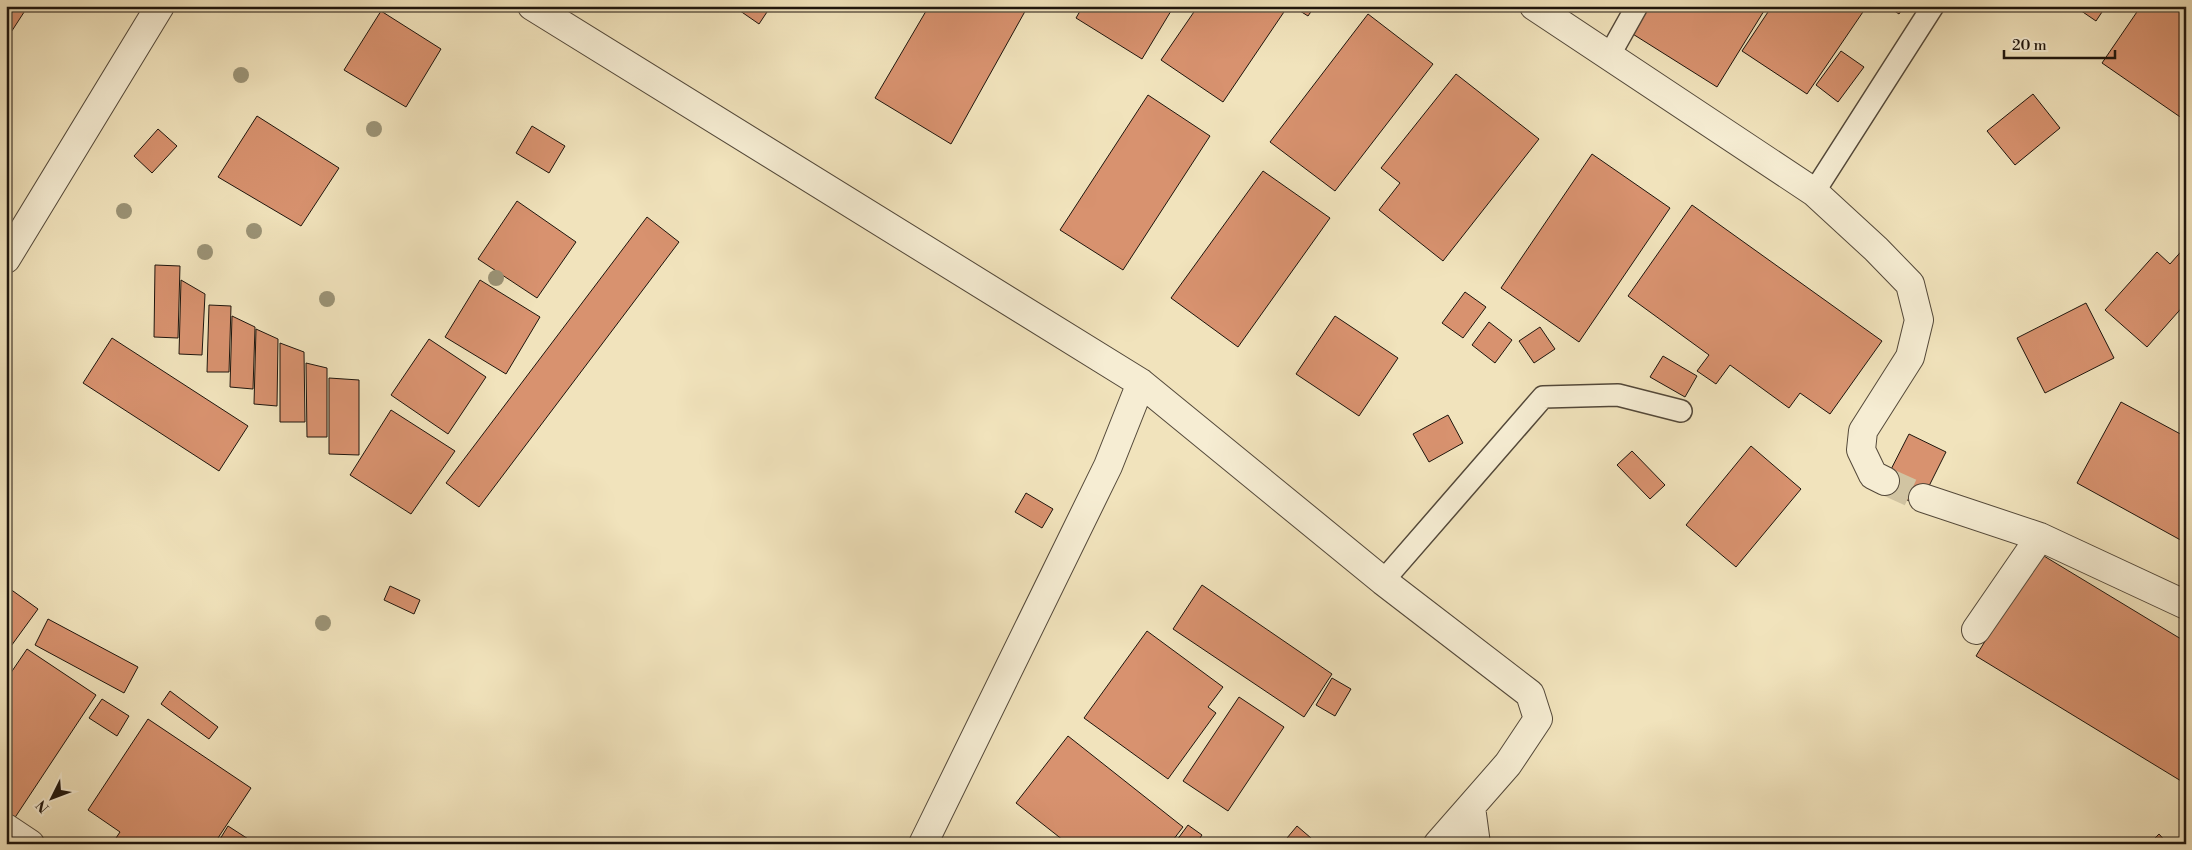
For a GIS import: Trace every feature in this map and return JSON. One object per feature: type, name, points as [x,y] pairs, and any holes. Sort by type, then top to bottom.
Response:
[{"type":"street","points":[[8,251],[160,6]]},
{"type":"street","points":[[532,6],[1141,383],[1383,581],[1530,694],[1538,719],[1508,764],[1438,844]]},
{"type":"street","points":[[1534,6],[1814,192],[1876,249],[1910,284],[1919,320],[1910,358],[1863,431],[1861,450],[1873,475],[1885,481]]},
{"type":"street","points":[[923,844],[1108,466],[1141,383]]},
{"type":"street","points":[[1923,498],[2040,537],[2186,605]]},
{"type":"street","points":[[1976,630],[2040,537]]},
{"type":"street","points":[[1471,806],[1476,844]]},
{"type":"street","points":[[6,828],[30,844]]},
{"type":"lane","points":[[1609,56],[1637,6]]},
{"type":"lane","points":[[1814,192],[1933,6]]},
{"type":"lane","points":[[1383,581],[1543,397],[1618,395],[1681,411]]},
{"type":"building","points":[[6,6],[28,6],[6,40]]},
{"type":"building","points":[[733,6],[771,6],[759,24]]},
{"type":"building","points":[[929,6],[1028,6],[951,144],[875,98]]},
{"type":"building","points":[[1083,6],[1174,6],[1142,59],[1076,18]]},
{"type":"building","points":[[1198,6],[1288,6],[1223,102],[1161,60]]},
{"type":"building","points":[[1292,6],[1315,6],[1308,16]]},
{"type":"building","points":[[1644,6],[1767,6],[1717,87],[1628,31]]},
{"type":"building","points":[[1772,6],[1867,6],[1807,94],[1742,51]]},
{"type":"building","points":[[1887,6],[1904,6],[1899,14]]},
{"type":"building","points":[[2074,6],[2106,6],[2096,21]]},
{"type":"building","points":[[2141,6],[2186,6],[2186,121],[2102,63]]},
{"type":"building","points":[[381,11],[441,49],[406,107],[344,70]]},
{"type":"building","points":[[1368,14],[1433,64],[1335,191],[1270,142]]},
{"type":"building","points":[[1841,51],[1864,67],[1838,102],[1816,85]]},
{"type":"building","points":[[1456,74],[1539,139],[1443,261],[1379,210],[1400,183],[1381,168]]},
{"type":"building","points":[[2033,94],[2060,128],[2015,165],[1987,131]]},
{"type":"building","points":[[1148,95],[1210,136],[1123,270],[1060,230]]},
{"type":"building","points":[[257,116],[339,168],[301,226],[218,177]]},
{"type":"building","points":[[532,126],[565,146],[549,173],[516,153]]},
{"type":"building","points":[[158,129],[177,146],[152,173],[134,156]]},
{"type":"building","points":[[1592,154],[1670,208],[1579,342],[1501,288]]},
{"type":"building","points":[[1263,171],[1330,218],[1238,347],[1171,298]]},
{"type":"building","points":[[517,201],[576,242],[537,298],[478,259]]},
{"type":"building","points":[[1692,205],[1882,341],[1830,414],[1800,393],[1789,408],[1730,365],[1716,384],[1697,371],[1709,355],[1628,296]]},
{"type":"building","points":[[647,217],[679,242],[479,507],[446,483]]},
{"type":"building","points":[[2186,246],[2186,303],[2147,347],[2105,310],[2157,252],[2170,264]]},
{"type":"building","points":[[155,265],[180,266],[178,338],[154,337]]},
{"type":"building","points":[[181,280],[205,294],[202,355],[179,354]]},
{"type":"building","points":[[480,280],[540,317],[506,374],[445,337]]},
{"type":"building","points":[[1465,292],[1486,307],[1463,338],[1442,323]]},
{"type":"building","points":[[2086,303],[2114,358],[2045,393],[2017,338]]},
{"type":"building","points":[[209,305],[231,306],[229,372],[207,372]]},
{"type":"building","points":[[232,316],[255,327],[253,389],[230,387]]},
{"type":"building","points":[[1335,316],[1398,358],[1359,416],[1296,374]]},
{"type":"building","points":[[1489,322],[1512,340],[1495,363],[1472,345]]},
{"type":"building","points":[[1540,327],[1555,349],[1534,363],[1519,341]]},
{"type":"building","points":[[256,329],[278,339],[277,406],[254,404]]},
{"type":"building","points":[[112,338],[248,426],[219,471],[83,383]]},
{"type":"building","points":[[429,339],[486,377],[448,434],[391,395]]},
{"type":"building","points":[[280,343],[304,352],[305,422],[280,422]]},
{"type":"building","points":[[1663,356],[1697,376],[1685,397],[1650,377]]},
{"type":"building","points":[[306,363],[327,368],[327,437],[307,437]]},
{"type":"building","points":[[329,378],[359,380],[359,455],[329,454]]},
{"type":"building","points":[[2121,402],[2186,437],[2186,543],[2077,483]]},
{"type":"building","points":[[391,410],[455,451],[411,514],[350,475]]},
{"type":"building","points":[[1448,415],[1463,443],[1429,462],[1413,434]]},
{"type":"building","points":[[1909,434],[1946,452],[1919,506],[1882,487]]},
{"type":"building","points":[[1751,446],[1801,489],[1736,567],[1686,525]]},
{"type":"building","points":[[1632,451],[1665,485],[1650,499],[1617,465]]},
{"type":"building","points":[[1026,493],[1053,509],[1042,528],[1015,512]]},
{"type":"building","points":[[2039,553],[2186,642],[2186,784],[1976,656]]},
{"type":"building","points":[[1202,585],[1332,674],[1304,717],[1173,629]]},
{"type":"building","points":[[6,586],[38,609],[6,653]]},
{"type":"building","points":[[390,586],[420,600],[414,614],[384,600]]},
{"type":"building","points":[[48,619],[138,667],[124,693],[35,645]]},
{"type":"building","points":[[1147,631],[1223,687],[1208,707],[1216,713],[1168,779],[1084,718]]},
{"type":"building","points":[[27,649],[96,695],[14,819],[6,814],[6,680]]},
{"type":"building","points":[[1332,678],[1351,689],[1335,716],[1316,705]]},
{"type":"building","points":[[170,691],[218,727],[209,739],[161,704]]},
{"type":"building","points":[[1239,697],[1284,727],[1228,811],[1183,781]]},
{"type":"building","points":[[102,699],[129,716],[117,736],[89,718]]},
{"type":"building","points":[[148,719],[251,788],[214,844],[112,844],[120,832],[88,810]]},
{"type":"building","points":[[1068,736],[1183,827],[1170,844],[1068,844],[1016,803]]},
{"type":"building","points":[[1188,825],[1202,835],[1196,844],[1174,844]]},
{"type":"building","points":[[228,826],[256,844],[217,844]]},
{"type":"building","points":[[1297,826],[1318,844],[1282,844]]},
{"type":"building","points":[[2159,834],[2168,844],[2149,844]]},
{"type":"tunnel","points":[[1885,481],[1923,498]]}]
